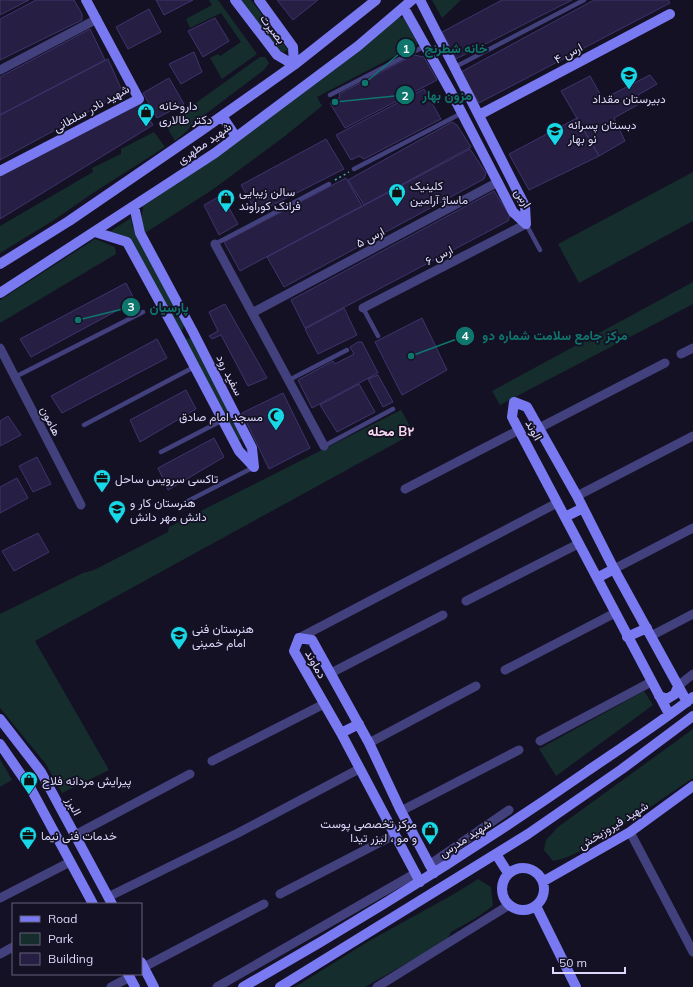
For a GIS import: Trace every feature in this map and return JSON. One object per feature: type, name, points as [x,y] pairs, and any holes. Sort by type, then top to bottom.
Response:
[{"type":"street","name":"شهید نادر سلطانی","points":[[0,171],[139,99],[86,0]]},
{"type":"street","name":"بصیرت","points":[[235,0],[277,55],[294,65]]},
{"type":"street","name":"بصیرت","points":[[258,0],[293,47],[294,65]]},
{"type":"street","name":"شهید مطهری","points":[[0,264],[69,221],[222,116],[262,86],[294,65],[376,0]]},
{"type":"street","name":"شهید مطهری","points":[[0,293],[208,157],[358,46],[412,0]]},
{"type":"street","name":"ارس","points":[[420,0],[526,206],[526,224]]},
{"type":"street","name":"ارس","points":[[404,8],[451,92],[513,212],[526,224]]},
{"type":"street","name":"ارس ۴","points":[[479,115],[670,14]]},
{"type":"street","points":[[415,27],[417,20],[424,16],[428,17]]},
{"type":"street","points":[[0,70],[97,19]]},
{"type":"street","points":[[451,92],[464,86]]},
{"type":"street","points":[[222,116],[236,137]]},
{"type":"street","points":[[479,145],[492,139]]},
{"type":"street","name":"ارس ۵","points":[[252,313],[498,182]]},
{"type":"street","name":"سفید رود","points":[[134,206],[140,233],[193,332],[252,448],[254,467]]},
{"type":"street","name":"ارس ۶","points":[[363,308],[526,224]]},
{"type":"street","points":[[95,232],[127,242],[237,447],[254,467]]},
{"type":"street","points":[[215,244],[324,446]]},
{"type":"street","points":[[180,339],[193,332]]},
{"type":"street","name":"هامون","points":[[0,348],[81,504]]},
{"type":"street","points":[[681,354],[693,348]]},
{"type":"street","points":[[540,428],[665,363]]},
{"type":"street","name":"الوند","points":[[669,714],[578,544],[541,469],[512,416],[514,402],[528,407],[678,686],[690,699]]},
{"type":"street","points":[[406,488],[519,430]]},
{"type":"street","points":[[577,496],[693,436]]},
{"type":"street","points":[[237,447],[249,442]]},
{"type":"street","points":[[541,469],[557,461]]},
{"type":"street","points":[[299,638],[557,503]]},
{"type":"street","points":[[565,517],[582,508]]},
{"type":"street","points":[[597,578],[693,528]]},
{"type":"street","points":[[466,601],[578,544]]},
{"type":"street","points":[[505,670],[615,613]]},
{"type":"street","points":[[331,673],[442,614]]},
{"type":"street","points":[[628,637],[649,632],[693,614]]},
{"type":"street","name":"دماوند","points":[[420,882],[341,733],[294,651],[299,638],[312,640],[331,673],[369,743],[432,870]]},
{"type":"street","points":[[659,696],[668,699],[675,694],[678,686],[693,674]]},
{"type":"street","points":[[540,741],[651,682]]},
{"type":"street","points":[[369,743],[476,686]]},
{"type":"street","name":"شهید مدرس","points":[[243,987],[298,956],[420,882],[432,870],[540,804],[690,699]]},
{"type":"street","points":[[212,761],[324,704]]},
{"type":"street","points":[[280,987],[528,834],[622,769],[693,716]]},
{"type":"street","name":"البرز","points":[[2,722],[41,772],[110,901]]},
{"type":"street","points":[[341,733],[359,724]]},
{"type":"street","points":[[0,744],[31,789],[92,903]]},
{"type":"street","points":[[402,811],[519,750]]},
{"type":"street","points":[[110,901],[360,769]]},
{"type":"street","points":[[74,835],[190,774]]},
{"type":"street","name":"شهید فیروزبخش","points":[[544,881],[630,832],[693,786]]},
{"type":"street","points":[[375,799],[392,791]]},
{"type":"street","points":[[41,808],[56,800]]},
{"type":"street","points":[[217,987],[416,873],[432,870],[509,810]]},
{"type":"street","points":[[630,832],[693,952]]},
{"type":"street","points":[[280,894],[394,835]]},
{"type":"street","points":[[496,854],[508,873]]},
{"type":"street","points":[[0,898],[70,862]]},
{"type":"street","points":[[521,867],[535,870],[544,881],[544,895],[541,902],[529,910],[515,909],[504,899],[502,885],[504,879],[508,873],[514,869],[521,867]]},
{"type":"street","points":[[154,987],[142,964],[264,904]]},
{"type":"street","points":[[377,987],[392,983],[509,905]]},
{"type":"street","points":[[536,906],[576,987]]},
{"type":"street","points":[[0,954],[12,948]]},
{"type":"street","points":[[298,956],[308,970]]},
{"type":"street","points":[[111,987],[129,976],[135,987]]},
{"type":"lane","points":[[454,67],[584,0]]},
{"type":"lane","points":[[330,96],[425,46]]},
{"type":"lane","points":[[354,169],[462,113]]},
{"type":"lane","points":[[215,244],[329,184]]},
{"type":"lane","points":[[526,224],[540,250]]},
{"type":"lane","points":[[363,308],[378,336]]},
{"type":"lane","points":[[15,377],[142,312]]},
{"type":"lane","points":[[289,380],[347,350]]},
{"type":"lane","points":[[84,425],[194,367]]},
{"type":"lane","points":[[324,446],[393,409]]},
{"type":"lane","points":[[161,452],[223,420]]},
{"type":"lane","points":[[188,501],[254,467]]},
{"type":"path","points":[[329,184],[354,169]]},
{"type":"green space","points":[[209,0],[218,0],[257,54],[222,79],[210,58],[218,54],[220,56],[241,42],[221,13],[190,28],[186,19],[212,5]]},
{"type":"green space","points":[[241,0],[251,0],[288,50],[281,53]]},
{"type":"green space","points":[[432,0],[461,0],[442,18]]},
{"type":"green space","points":[[397,17],[404,18],[418,44],[317,97],[322,106],[285,136],[212,190],[145,233],[141,221],[143,206]]},
{"type":"green space","points":[[260,57],[265,57],[269,63],[264,70],[191,125],[188,130],[175,141],[164,122],[186,110]]},
{"type":"green space","points":[[154,132],[165,147],[54,220],[0,253],[0,226],[93,172],[92,168],[121,154],[121,149]]},
{"type":"green space","points":[[693,172],[693,221],[579,283],[558,244]]},
{"type":"green space","points":[[131,218],[132,225],[139,240],[184,325],[182,331],[179,329],[135,247],[109,232]]},
{"type":"green space","points":[[95,239],[115,247],[116,254],[0,323],[0,300]]},
{"type":"green space","points":[[693,282],[693,304],[500,405],[492,391]]},
{"type":"green space","points":[[192,337],[243,438],[238,441],[185,340]]},
{"type":"green space","points":[[401,410],[414,433],[35,641],[109,770],[62,793],[45,763],[0,708],[0,614],[83,573],[94,570],[168,532],[169,527]]},
{"type":"green space","points":[[644,691],[653,705],[556,776],[539,749]]},
{"type":"green space","points":[[693,729],[693,778],[589,846],[568,857],[553,861],[544,850],[546,840],[558,827]]},
{"type":"green space","points":[[0,759],[12,780],[0,787]]},
{"type":"green space","points":[[478,879],[491,887],[493,906],[476,918],[451,932],[447,940],[365,987],[295,987],[369,941]]},
{"type":"building","points":[[0,0],[29,0],[0,15]]},
{"type":"building","points":[[36,0],[74,0],[82,14],[82,20],[0,60],[0,19]]},
{"type":"building","points":[[156,0],[193,0],[164,15]]},
{"type":"building","points":[[277,0],[318,0],[293,20]]},
{"type":"building","points":[[502,0],[572,0],[456,59],[442,32]]},
{"type":"building","points":[[594,0],[668,0],[670,3],[479,103],[461,72]]},
{"type":"building","points":[[149,9],[161,32],[128,49],[116,27]]},
{"type":"building","points":[[215,18],[229,41],[203,57],[188,31]]},
{"type":"building","points":[[90,29],[105,60],[0,115],[0,77]]},
{"type":"building","points":[[194,52],[202,72],[181,84],[169,64]]},
{"type":"building","points":[[414,55],[424,57],[437,80],[345,128],[330,103],[340,97],[339,94]]},
{"type":"building","points":[[108,59],[123,93],[0,160],[0,115]]},
{"type":"building","points":[[650,75],[657,84],[638,95],[641,103],[614,118],[625,141],[599,156],[561,91],[590,76],[603,99]]},
{"type":"building","points":[[169,78],[184,104],[157,118],[143,93]]},
{"type":"building","points":[[424,89],[441,119],[364,159],[359,156],[351,160],[336,135]]},
{"type":"building","points":[[140,103],[153,125],[0,219],[0,175]]},
{"type":"building","points":[[577,118],[599,156],[529,190],[509,154]]},
{"type":"building","points":[[452,122],[457,125],[471,147],[364,205],[348,180]]},
{"type":"building","points":[[326,139],[344,169],[257,213],[241,185]]},
{"type":"building","points":[[470,149],[486,173],[484,179],[284,287],[267,257]]},
{"type":"building","points":[[346,178],[362,206],[240,271],[224,242]]},
{"type":"building","points":[[494,191],[510,216],[508,221],[305,328],[291,300]]},
{"type":"building","points":[[222,195],[238,224],[219,235],[204,205]]},
{"type":"building","points":[[126,283],[135,301],[31,357],[20,339]]},
{"type":"building","points":[[225,304],[267,378],[248,386],[221,335],[212,339],[209,336],[218,331],[209,312]]},
{"type":"building","points":[[344,308],[357,335],[318,354],[305,329]]},
{"type":"building","points":[[422,318],[447,370],[402,395],[375,342]]},
{"type":"building","points":[[157,339],[167,358],[62,413],[51,396]]},
{"type":"building","points":[[358,342],[362,342],[378,373],[312,408],[298,380],[333,361],[335,364],[354,354],[350,347]]},
{"type":"building","points":[[378,375],[393,402],[383,407],[368,379]]},
{"type":"building","points":[[359,384],[375,412],[337,432],[320,405]]},
{"type":"building","points":[[186,390],[196,409],[140,442],[130,420]]},
{"type":"building","name":"مسجد امام صادق","points":[[283,393],[310,448],[269,469],[242,413]]},
{"type":"building","points":[[8,416],[21,435],[0,446],[0,421]]},
{"type":"building","points":[[214,438],[224,457],[168,490],[158,468]]},
{"type":"building","points":[[37,457],[51,484],[33,492],[19,466]]},
{"type":"building","points":[[17,478],[28,498],[0,513],[0,487]]},
{"type":"building","points":[[38,533],[49,552],[14,571],[2,551]]},
{"type":"place","name":"خانه شطرنج","points":[[365,83]]},
{"type":"place","name":"دبیرستان مقداد","points":[[629,90]]},
{"type":"place","name":"مزون بهار","points":[[335,102]]},
{"type":"place","name":"داروخانه دکتر طالاری","points":[[146,127]]},
{"type":"place","name":"دبستان پسرانه نو بهار","points":[[555,146]]},
{"type":"place","name":"کلینیک ماساژ آرامین","points":[[397,207]]},
{"type":"place","name":"سالن زیبایی فرانک کوراوند","points":[[226,213]]},
{"type":"place","name":"پارسیان","points":[[78,320]]},
{"type":"place","name":"مرکز جامع سلامت شماره دو","points":[[411,356]]},
{"type":"place","name":"مسجد امام صادق","points":[[276,431]]},
{"type":"place","name":"تاکسی سرویس ساحل","points":[[102,493]]},
{"type":"place","name":"هنرستان کار و دانش مهر دانش","points":[[117,524]]},
{"type":"place","name":"هنرستان فنی امام خمینی","points":[[179,650]]},
{"type":"place","name":"پیرایش مردانه فلاح","points":[[29,795]]},
{"type":"place","name":"مرکز تخصصی پوست و مو ، لیزر تیدا","points":[[430,845]]},
{"type":"place","name":"خدمات فنی نیما","points":[[28,850]]},
{"type":"district","name":"محله B۲","points":[[391,431]]}]
